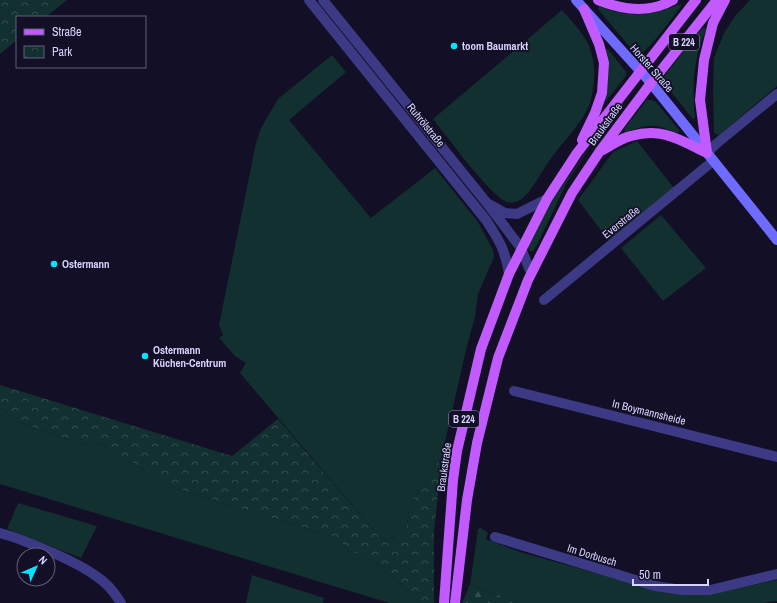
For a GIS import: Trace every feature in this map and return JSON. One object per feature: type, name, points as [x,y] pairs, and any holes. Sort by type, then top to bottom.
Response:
[{"type":"main road","name":"Horster Straße","points":[[576,0],[640,71],[777,240]]},
{"type":"main road","points":[[598,0],[612,6],[633,9],[654,8],[667,4],[673,0]]},
{"type":"main road","name":"Braukstraße","points":[[444,603],[453,480],[457,451],[481,349],[509,274],[547,199],[577,153],[696,0]]},
{"type":"main road","name":"Braukstraße","points":[[455,603],[467,500],[476,443],[498,358],[531,273],[572,193],[600,151],[650,83],[717,0]]},
{"type":"main road","points":[[710,157],[700,100],[704,60],[713,23],[725,0]]},
{"type":"main road","points":[[577,153],[602,94],[604,63],[584,9]]},
{"type":"main road","points":[[600,151],[630,136],[658,132],[673,136],[710,157]]},
{"type":"street","name":"Ruhrölstraße","points":[[309,0],[486,220],[498,237],[506,256],[509,274]]},
{"type":"street","name":"Ruhrölstraße","points":[[323,0],[486,202]]},
{"type":"street","points":[[710,157],[716,144],[777,94]]},
{"type":"street","name":"Everstraße","points":[[544,300],[710,157]]},
{"type":"street","points":[[486,202],[505,213],[517,214],[547,199]]},
{"type":"street","points":[[486,202],[521,248],[531,273]]},
{"type":"street","name":"In Boymannsheide","points":[[514,391],[777,457]]},
{"type":"street","points":[[0,533],[28,542],[80,566],[97,576],[109,586],[121,603]]},
{"type":"street","name":"Im Dorbusch","points":[[495,537],[655,586],[682,590],[710,590],[777,574]]},
{"type":"green space","points":[[0,0],[67,0],[47,16],[16,16],[16,41],[0,54]]},
{"type":"green space","points":[[750,0],[777,0],[777,86],[719,135],[714,133],[714,58],[724,33],[736,15]]},
{"type":"green space","points":[[681,4],[661,32],[640,54],[634,52],[598,9],[599,6],[620,13],[640,14],[660,11]]},
{"type":"green space","points":[[562,10],[577,27],[591,50],[594,82],[591,101],[583,118],[552,157],[528,193],[518,201],[512,203],[507,202],[500,198],[480,178],[433,119]]},
{"type":"green space","points":[[704,27],[706,30],[698,51],[694,73],[695,118],[693,119],[663,82],[663,78],[700,30]]},
{"type":"green space","points":[[605,49],[608,49],[626,72],[626,76],[606,101],[604,100]]},
{"type":"green space","points":[[332,55],[346,72],[289,120],[371,218],[435,168],[478,222],[493,250],[494,257],[478,294],[475,317],[442,455],[408,508],[406,527],[403,532],[394,538],[388,539],[381,539],[240,373],[246,363],[235,356],[219,338],[223,335],[219,325],[256,143],[261,128],[278,99]]},
{"type":"green space","points":[[647,100],[656,102],[679,130],[679,133],[657,126],[643,127],[625,132],[624,129]]},
{"type":"green space","points":[[595,140],[566,184],[537,245],[533,251],[530,251],[528,244],[553,199]]},
{"type":"green space","points":[[637,141],[674,188],[609,241],[578,200],[613,152]]},
{"type":"green space","points":[[661,215],[706,268],[663,301],[621,248]]},
{"type":"green space","points":[[0,385],[232,456],[278,419],[381,539],[394,538],[403,532],[406,527],[408,508],[442,455],[434,532],[434,603],[417,603],[418,600],[393,577],[366,556],[349,551],[337,538],[174,488],[100,443],[84,445],[13,420],[4,409],[0,408]]},
{"type":"green space","points":[[0,408],[4,409],[13,420],[84,445],[100,443],[174,488],[337,538],[349,551],[366,556],[393,577],[418,600],[417,603],[389,603],[0,484]]},
{"type":"green space","points":[[18,503],[97,526],[81,558],[7,529]]},
{"type":"green space","points":[[481,528],[488,533],[486,539],[520,552],[667,593],[693,595],[715,593],[777,580],[777,601],[763,603],[518,603],[470,585],[478,529]]},
{"type":"green space","points":[[252,575],[324,598],[323,603],[246,603]]},
{"type":"green space","points":[[470,585],[518,603],[462,603]]},
{"type":"place","name":"toom Baumarkt","points":[[454,46]]},
{"type":"place","name":"Ostermann","points":[[54,264]]},
{"type":"place","name":"Ostermann Küchen-Centrum","points":[[145,356]]}]
